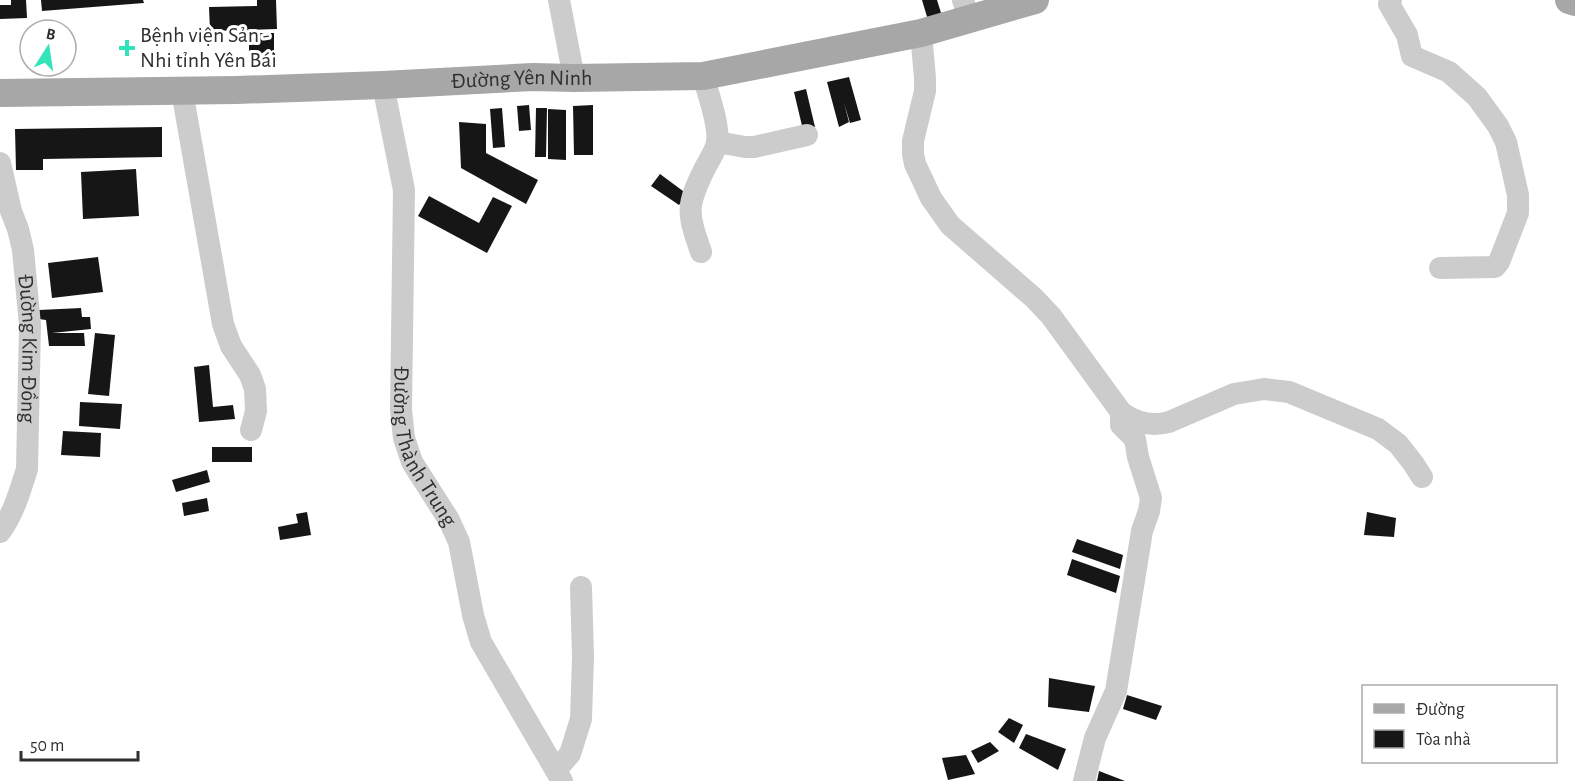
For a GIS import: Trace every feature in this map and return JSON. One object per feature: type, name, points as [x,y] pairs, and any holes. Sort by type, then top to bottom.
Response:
[{"type":"main road","name":"Đường Yên Ninh","points":[[0,93],[182,91],[383,85],[533,77],[703,76],[921,33],[966,10],[1035,0]]},
{"type":"main road","points":[[1569,0],[1575,2]]},
{"type":"street","points":[[559,0],[574,78]]},
{"type":"street","points":[[1391,0],[1389,4],[1407,35],[1412,56],[1449,72],[1477,97],[1498,126],[1506,142],[1518,195],[1518,213],[1499,262],[1494,267],[1440,268]]},
{"type":"street","points":[[921,33],[926,78],[913,141],[913,154],[915,164],[931,198],[950,225],[1034,298],[1051,316],[1121,412],[1137,422],[1162,424],[1234,394],[1264,389],[1289,392],[1378,429],[1398,444],[1422,477]]},
{"type":"street","points":[[701,252],[692,225],[691,204],[695,189],[715,148],[718,131],[703,76]]},
{"type":"street","name":"Đường Thành Trung","points":[[383,85],[402,176],[404,198],[401,410],[404,438],[412,462],[449,520],[459,542],[476,628],[481,642],[559,776]]},
{"type":"street","points":[[182,91],[223,324],[231,346],[250,375],[255,389],[256,411],[251,430]]},
{"type":"street","points":[[717,142],[745,147],[807,135]]},
{"type":"street","name":"Đường Kim Đồng","points":[[0,163],[23,250],[30,325],[30,358],[27,469],[13,511],[0,531]]},
{"type":"street","points":[[1084,781],[1095,738],[1116,691],[1142,531],[1151,498],[1138,457],[1135,439],[1122,426],[1121,412]]},
{"type":"street","points":[[559,776],[570,754],[580,719],[583,657],[581,586]]},
{"type":"building","points":[[11,0],[26,0],[27,18],[0,19],[0,5],[11,5]]},
{"type":"building","points":[[41,0],[143,0],[144,3],[42,11]]},
{"type":"building","points":[[257,0],[276,0],[277,29],[210,31],[209,7],[257,6]]},
{"type":"building","points":[[922,0],[937,0],[942,16],[928,20]]},
{"type":"building","points":[[249,33],[274,33],[274,61],[249,61]]},
{"type":"building","points":[[849,77],[861,120],[850,123],[844,103],[849,122],[839,127],[827,82]]},
{"type":"building","points":[[806,89],[815,127],[803,130],[794,92]]},
{"type":"building","points":[[529,105],[531,130],[519,131],[517,106]]},
{"type":"building","points":[[593,105],[593,155],[574,155],[573,106]]},
{"type":"building","points":[[502,108],[505,147],[493,148],[490,109]]},
{"type":"building","points":[[536,108],[547,108],[546,157],[535,157]]},
{"type":"building","points":[[548,109],[566,110],[566,160],[548,159]]},
{"type":"building","points":[[459,122],[486,124],[486,153],[538,180],[526,204],[461,168]]},
{"type":"building","points":[[162,127],[162,157],[43,159],[43,170],[16,170],[15,129]]},
{"type":"building","points":[[136,169],[139,216],[83,219],[81,172]]},
{"type":"building","points":[[660,174],[687,194],[679,205],[651,186]]},
{"type":"building","points":[[429,196],[479,223],[493,197],[512,206],[487,253],[418,216]]},
{"type":"building","points":[[98,257],[103,292],[52,298],[48,263]]},
{"type":"building","points":[[81,308],[82,317],[90,317],[91,329],[52,333],[84,333],[85,346],[49,346],[46,320],[39,319],[39,310]]},
{"type":"building","points":[[95,333],[115,335],[109,396],[88,394]]},
{"type":"building","points":[[209,365],[213,407],[233,405],[235,419],[199,422],[194,367]]},
{"type":"building","points":[[80,402],[122,404],[120,429],[79,426]]},
{"type":"building","points":[[63,431],[101,433],[100,457],[61,455]]},
{"type":"building","points":[[212,447],[252,447],[252,462],[212,462]]},
{"type":"building","points":[[207,470],[210,482],[176,492],[172,480]]},
{"type":"building","points":[[207,498],[209,511],[184,516],[182,503]]},
{"type":"building","points":[[307,512],[311,535],[280,540],[278,527],[298,523],[296,514]]},
{"type":"building","points":[[1367,512],[1396,518],[1394,537],[1364,535]]},
{"type":"building","points":[[1077,539],[1123,555],[1120,569],[1072,552]]},
{"type":"building","points":[[1072,559],[1120,576],[1116,593],[1067,575]]},
{"type":"building","points":[[1049,678],[1095,686],[1089,712],[1048,707]]},
{"type":"building","points":[[1127,695],[1162,706],[1156,720],[1123,709]]},
{"type":"building","points":[[1009,718],[1023,725],[1014,743],[998,732]]},
{"type":"building","points":[[1026,734],[1066,749],[1058,770],[1019,748]]},
{"type":"building","points":[[990,742],[999,751],[978,763],[971,751]]},
{"type":"building","points":[[966,755],[975,774],[948,780],[942,758]]},
{"type":"building","points":[[1099,771],[1125,781],[1097,781]]},
{"type":"place","name":"Bệnh viện Sản - Nhi tỉnh Yên Bái","points":[[127,48]]}]
